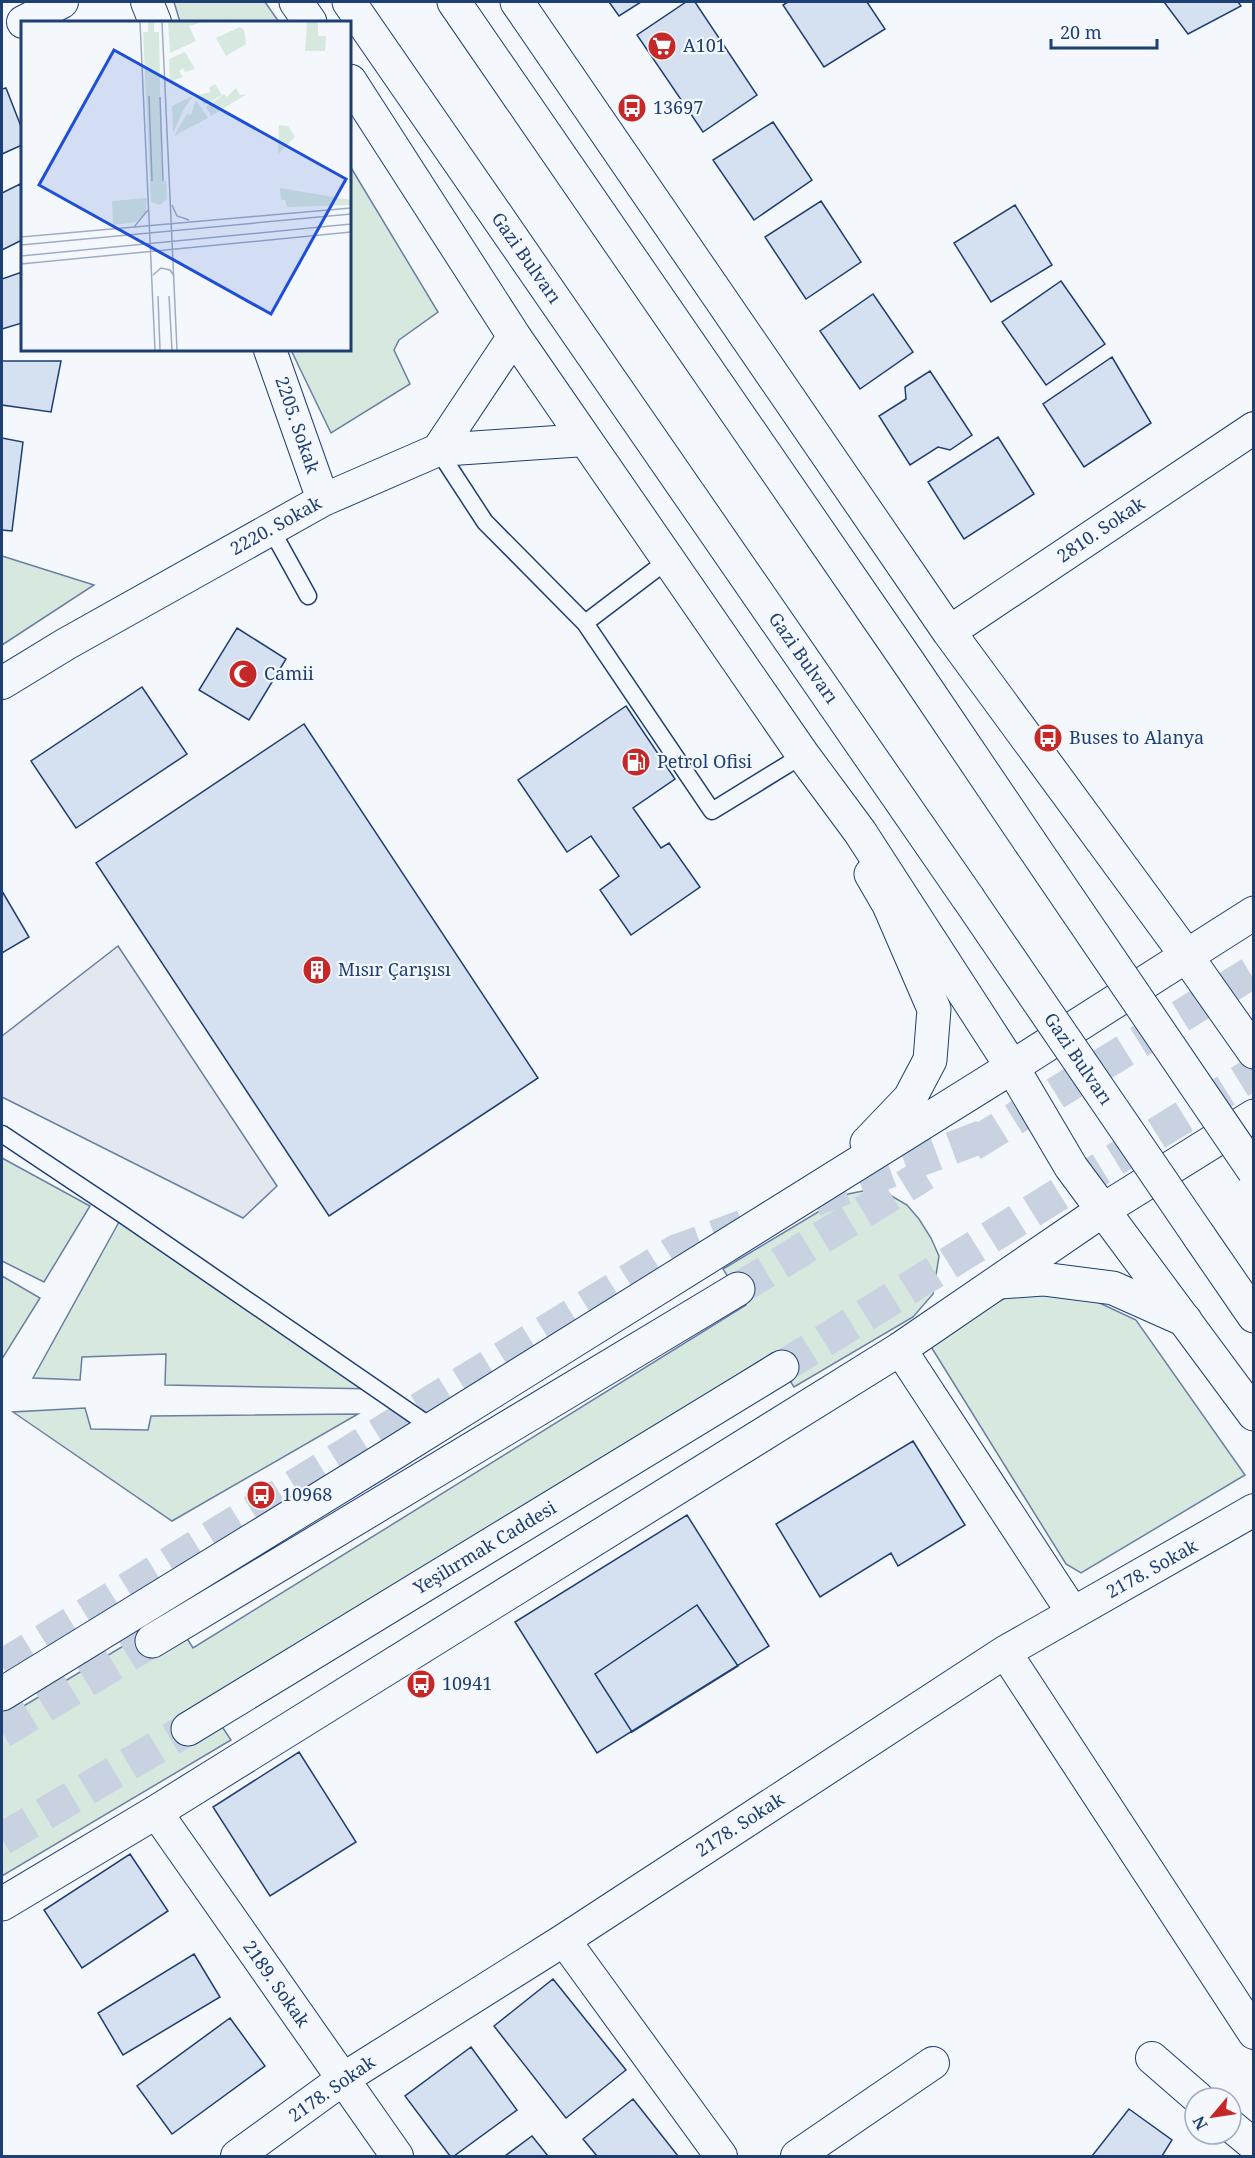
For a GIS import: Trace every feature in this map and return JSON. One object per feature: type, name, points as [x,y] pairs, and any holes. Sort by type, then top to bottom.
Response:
[{"type":"main road","points":[[296,2],[309,21]]},
{"type":"main road","name":"Gazi Bulvarı","points":[[349,2],[1254,1316]]},
{"type":"main road","points":[[454,2],[896,644],[1254,1171]]},
{"type":"main road","points":[[517,2],[949,632],[1254,1052]]},
{"type":"main road","points":[[351,83],[514,336],[803,755],[860,832],[1012,1067],[1071,1167],[1254,1414]]},
{"type":"main road","points":[[803,755],[889,905],[934,1009],[930,1060],[910,1098],[826,1182]]},
{"type":"main road","points":[[2,1694],[1012,1067],[1254,913]]},
{"type":"main road","points":[[2,1904],[156,1812],[900,1349],[1103,1210],[1254,1116]]},
{"type":"main road","points":[[998,1282],[1043,1279],[1113,1288],[1185,1320]]},
{"type":"main road","points":[[152,1641],[738,1289]]},
{"type":"main road","name":"Yeşilırmak Caddesi","points":[[188,1729],[782,1367]]},
{"type":"street","points":[[12,23],[62,2]]},
{"type":"street","points":[[147,2],[155,21]]},
{"type":"street","points":[[438,450],[514,336]]},
{"type":"street","name":"2205. Sokak","points":[[270,351],[323,500]]},
{"type":"street","name":"2810. Sokak","points":[[949,632],[1254,428]]},
{"type":"street","points":[[438,450],[585,440]]},
{"type":"street","name":"2220. Sokak","points":[[2,683],[66,644],[323,500],[438,450]]},
{"type":"street","points":[[900,1349],[1073,1613]]},
{"type":"street","name":"2178. Sokak","points":[[237,2157],[343,2079],[564,1940],[1005,1652],[1073,1613],[1249,1523]]},
{"type":"street","points":[[1005,1652],[1254,2033]]},
{"type":"street","name":"2189. Sokak","points":[[156,1812],[397,2157]]},
{"type":"street","points":[[564,1940],[721,2157]]},
{"type":"street","points":[[1152,2058],[1184,2086]]},
{"type":"street","points":[[797,2157],[834,2146],[933,2063]]},
{"type":"lane","points":[[438,450],[485,522],[585,623],[712,811],[803,755]]},
{"type":"lane","points":[[271,529],[308,596]]},
{"type":"lane","points":[[585,623],[668,560]]},
{"type":"lane","points":[[2,1134],[433,1428]]},
{"type":"shaded area","points":[[174,2],[265,2],[278,21],[180,21]]},
{"type":"shaded area","points":[[351,168],[438,312],[399,340],[394,350],[410,384],[331,433],[291,351],[351,351]]},
{"type":"shaded area","points":[[2,556],[94,585],[2,645]]},
{"type":"shaded area","points":[[118,946],[277,1186],[243,1218],[2,1097],[2,1036]]},
{"type":"shaded area","points":[[2,1158],[90,1206],[44,1282],[2,1261]]},
{"type":"shaded area","points":[[878,1188],[907,1205],[931,1238],[939,1256],[933,1294],[913,1317],[794,1387],[772,1353],[209,1707],[231,1740],[2,1876],[2,1719],[173,1616],[193,1648],[746,1305],[723,1269],[848,1194]]},
{"type":"shaded area","points":[[119,1222],[376,1389],[165,1385],[166,1354],[82,1357],[80,1380],[33,1378]]},
{"type":"shaded area","points":[[2,1276],[40,1298],[2,1359]]},
{"type":"shaded area","points":[[1026,1288],[1089,1298],[1136,1320],[1245,1475],[1081,1573],[1066,1564],[925,1337]]},
{"type":"shaded area","points":[[85,1408],[91,1429],[148,1430],[151,1416],[358,1414],[172,1521],[13,1412]]},
{"type":"building","points":[[609,2],[641,2],[619,16]]},
{"type":"building","points":[[686,2],[695,2],[757,95],[703,132],[637,35]]},
{"type":"building","points":[[788,2],[867,2],[885,29],[824,67],[783,5]]},
{"type":"building","points":[[1164,2],[1238,2],[1241,6],[1188,34]]},
{"type":"building","points":[[6,88],[21,126],[21,145],[2,154],[2,89]]},
{"type":"building","points":[[773,122],[812,180],[754,220],[713,160]]},
{"type":"building","points":[[20,184],[21,240],[2,250],[2,193]]},
{"type":"building","points":[[821,201],[861,262],[806,299],[765,237]]},
{"type":"building","points":[[1015,205],[1052,265],[991,302],[954,243]]},
{"type":"building","points":[[21,272],[21,323],[2,329],[2,279]]},
{"type":"building","points":[[1061,281],[1105,344],[1046,385],[1002,322]]},
{"type":"building","points":[[873,294],[913,352],[860,389],[820,331]]},
{"type":"building","points":[[1112,357],[1151,423],[1084,467],[1043,404]]},
{"type":"building","points":[[2,361],[61,361],[51,412],[2,405]]},
{"type":"building","points":[[930,371],[972,435],[950,450],[938,447],[910,465],[879,416],[906,399],[905,387]]},
{"type":"building","points":[[998,437],[1034,494],[964,539],[928,482]]},
{"type":"building","points":[[2,438],[23,442],[12,531],[2,530]]},
{"type":"building","name":"Camii","points":[[237,628],[286,659],[249,720],[199,690]]},
{"type":"building","points":[[142,687],[187,754],[76,828],[31,761]]},
{"type":"building","points":[[626,706],[675,779],[633,808],[661,848],[669,843],[700,887],[631,935],[600,890],[619,876],[591,836],[567,852],[518,780]]},
{"type":"building","name":"Mısır Çarışısı","points":[[304,724],[538,1078],[329,1216],[96,863]]},
{"type":"building","points":[[2,891],[29,937],[2,953]]},
{"type":"building","points":[[913,1441],[965,1525],[898,1566],[891,1553],[820,1597],[776,1524]]},
{"type":"building","points":[[687,1515],[769,1646],[597,1753],[515,1622]]},
{"type":"building","points":[[697,1605],[738,1666],[632,1732],[595,1674]]},
{"type":"building","points":[[299,1752],[356,1842],[270,1896],[213,1807]]},
{"type":"building","points":[[130,1854],[168,1911],[82,1968],[44,1910]]},
{"type":"building","points":[[194,1954],[220,1997],[123,2055],[98,2013]]},
{"type":"building","points":[[553,1979],[626,2070],[566,2118],[494,2026]]},
{"type":"building","points":[[230,2018],[265,2066],[172,2134],[137,2086]]},
{"type":"building","points":[[471,2047],[517,2110],[454,2156],[450,2156],[405,2096]]},
{"type":"building","points":[[633,2099],[678,2156],[597,2156],[583,2139]]},
{"type":"building","points":[[1129,2109],[1172,2140],[1162,2156],[1092,2156]]},
{"type":"building","points":[[532,2136],[548,2156],[505,2156]]},
{"type":"tunnel","points":[[972,1145],[1254,971]]},
{"type":"tunnel","points":[[782,1367],[1254,1073]]},
{"type":"tunnel","points":[[814,1200],[989,1134]]},
{"type":"tunnel","points":[[738,1289],[925,1174]]},
{"type":"tunnel","points":[[2,1666],[676,1251],[743,1226]]},
{"type":"tunnel","points":[[2,1732],[152,1641]]},
{"type":"tunnel","points":[[2,1839],[188,1729]]},
{"type":"place","name":"A101","points":[[662,46]]},
{"type":"place","name":"13697","points":[[632,108]]},
{"type":"place","name":"Camii","points":[[243,674]]},
{"type":"place","name":"Buses to Alanya","points":[[1048,738]]},
{"type":"place","name":"Petrol Ofisi","points":[[636,762]]},
{"type":"place","name":"Mısır Çarışısı","points":[[317,970]]},
{"type":"place","name":"10968","points":[[261,1495]]},
{"type":"place","name":"10941","points":[[421,1684]]}]
